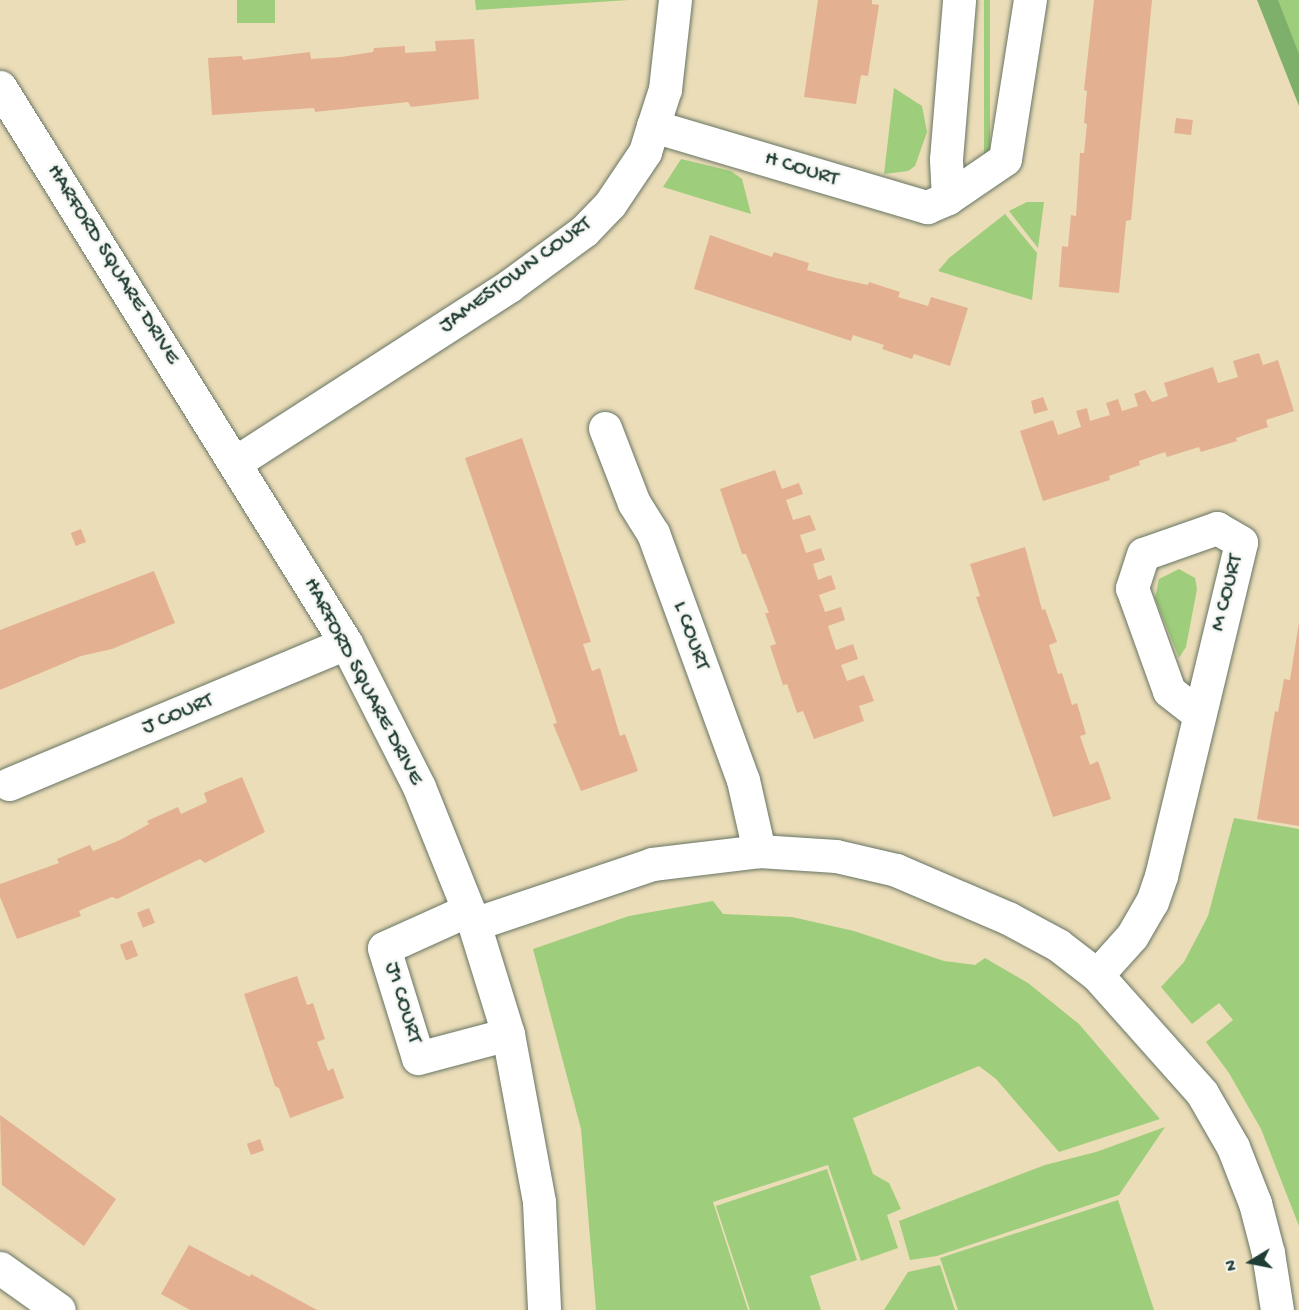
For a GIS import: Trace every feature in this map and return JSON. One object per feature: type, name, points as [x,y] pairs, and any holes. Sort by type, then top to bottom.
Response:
[{"type":"street","name":"JAMESTOWN COURT","points":[[236,462],[509,286],[584,231],[624,185],[645,152],[665,89],[675,0]]},
{"type":"street","points":[[948,198],[946,159],[959,0]]},
{"type":"street","name":"H COURT","points":[[653,126],[927,207],[948,198],[1005,159],[1030,0]]},
{"type":"street","name":"HARFORD SQUARE DRIVE","points":[[0,88],[236,462],[346,643],[419,788],[471,917],[508,1034],[539,1203],[544,1310]]},
{"type":"street","name":"L COURT","points":[[605,428],[665,567],[742,780],[759,851]]},
{"type":"street","name":"M COURT","points":[[1097,975],[1132,936],[1152,902],[1241,542],[1217,528],[1143,554],[1132,588],[1169,691],[1198,714]]},
{"type":"street","name":"J COURT","points":[[9,784],[346,643]]},
{"type":"street","points":[[471,917],[652,864],[759,851],[836,856],[896,870],[1008,918],[1058,945],[1097,975],[1202,1093],[1233,1147],[1255,1203],[1284,1301]]},
{"type":"street","name":"J1 COURT","points":[[471,917],[384,948],[418,1058],[508,1034]]},
{"type":"street","points":[[0,1268],[59,1310]]},
{"type":"green space","points":[[237,0],[275,0],[275,23],[237,23]]},
{"type":"green space","points":[[475,0],[629,0],[476,10]]},
{"type":"green space","points":[[984,0],[990,0],[990,154],[984,154]]},
{"type":"green space","points":[[1257,0],[1278,0],[1299,54],[1299,106]]},
{"type":"green space","points":[[1266,0],[1299,0],[1299,78]]},
{"type":"green space","points":[[894,88],[922,106],[927,132],[915,166],[908,171],[884,174]]},
{"type":"green space","points":[[681,159],[731,171],[742,179],[751,214],[663,187]]},
{"type":"green space","points":[[1027,202],[1044,202],[1038,248],[1009,211]]},
{"type":"green space","points":[[1005,214],[1037,253],[1032,300],[938,271],[949,258]]},
{"type":"green space","points":[[1179,569],[1195,578],[1197,589],[1186,647],[1179,658],[1155,598],[1159,579]]},
{"type":"green space","points":[[1234,818],[1299,829],[1299,1226],[1261,1129],[1229,1073],[1206,1042],[1233,1020],[1219,1003],[1192,1024],[1161,987],[1184,962],[1208,916]]},
{"type":"green space","points":[[713,901],[723,914],[792,917],[854,931],[944,961],[975,965],[985,958],[1028,983],[1079,1024],[1160,1119],[1059,1152],[996,1079],[979,1066],[853,1118],[873,1174],[889,1183],[901,1209],[887,1215],[898,1248],[861,1261],[828,1165],[713,1202],[748,1310],[596,1310],[581,1129],[533,949],[629,916]]},
{"type":"green space","points":[[1165,1127],[1119,1195],[937,1256],[910,1260],[899,1221],[1045,1165],[1096,1152]]},
{"type":"green space","points":[[827,1169],[857,1260],[810,1276],[821,1310],[750,1310],[716,1206]]},
{"type":"green space","points":[[1118,1200],[1154,1310],[958,1310],[940,1258]]},
{"type":"green space","points":[[940,1265],[955,1310],[884,1310],[908,1272]]},
{"type":"building","points":[[818,0],[872,0],[872,4],[879,5],[868,76],[861,75],[856,104],[804,97]]},
{"type":"building","points":[[1094,0],[1152,0],[1131,220],[1126,221],[1119,293],[1059,287],[1062,246],[1068,247],[1071,215],[1076,216],[1080,153],[1084,153],[1087,91],[1084,90]]},
{"type":"building","points":[[474,39],[479,99],[411,107],[408,102],[315,112],[314,108],[212,115],[208,58],[242,56],[243,60],[310,52],[311,59],[373,52],[374,48],[405,46],[405,53],[436,51],[435,41]]},
{"type":"building","points":[[1176,118],[1193,120],[1191,135],[1174,133]]},
{"type":"building","points":[[710,235],[772,257],[774,252],[809,263],[807,270],[868,285],[869,282],[900,292],[898,297],[928,306],[931,297],[968,308],[950,366],[914,354],[912,359],[882,349],[884,345],[853,335],[851,341],[694,289]]},
{"type":"building","points":[[1259,353],[1263,365],[1278,360],[1294,411],[1266,420],[1268,427],[1236,438],[1237,441],[1201,452],[1199,447],[1167,457],[1165,452],[1139,461],[1140,465],[1109,476],[1110,480],[1043,501],[1020,431],[1053,420],[1058,435],[1081,427],[1076,411],[1087,408],[1090,421],[1110,415],[1106,403],[1118,399],[1122,411],[1138,406],[1134,394],[1145,390],[1152,402],[1168,396],[1164,383],[1213,367],[1218,383],[1238,377],[1233,361]]},
{"type":"building","points":[[1043,397],[1048,410],[1034,414],[1031,401]]},
{"type":"building","points":[[522,438],[591,642],[583,644],[592,671],[600,668],[620,736],[625,734],[638,771],[581,791],[553,724],[557,723],[465,458]]},
{"type":"building","points":[[775,470],[782,489],[799,483],[803,494],[786,500],[793,520],[810,515],[816,530],[800,535],[806,553],[821,548],[825,560],[813,564],[818,580],[831,575],[836,589],[819,595],[825,612],[841,607],[845,620],[828,626],[836,650],[853,644],[858,659],[841,665],[847,681],[864,675],[874,701],[859,706],[864,721],[814,739],[803,711],[797,713],[787,684],[783,685],[770,646],[776,644],[765,613],[769,613],[746,554],[742,554],[720,489]]},
{"type":"building","points":[[81,529],[86,542],[76,546],[71,533]]},
{"type":"building","points":[[1025,547],[1042,610],[1045,609],[1057,642],[1049,645],[1058,674],[1062,673],[1072,705],[1077,703],[1086,734],[1080,736],[1090,765],[1098,761],[1111,799],[1053,817],[976,597],[980,596],[970,564]]},
{"type":"building","points":[[154,571],[175,623],[112,649],[81,656],[0,690],[0,630]]},
{"type":"building","points":[[1299,622],[1299,826],[1257,819],[1275,711],[1278,712],[1284,679],[1290,680]]},
{"type":"building","points":[[242,777],[265,832],[205,863],[200,859],[117,899],[112,897],[83,909],[79,911],[81,916],[17,939],[0,897],[0,884],[59,863],[57,859],[90,845],[93,851],[120,840],[149,824],[147,821],[178,807],[181,814],[207,802],[204,793]]},
{"type":"building","points":[[149,908],[155,923],[143,928],[137,913]]},
{"type":"building","points":[[132,940],[138,956],[126,961],[120,945]]},
{"type":"building","points":[[297,976],[307,1005],[313,1003],[325,1039],[317,1042],[328,1071],[333,1068],[344,1098],[290,1118],[279,1088],[275,1086],[244,994]]},
{"type":"building","points":[[0,1115],[116,1199],[84,1246],[2,1185]]},
{"type":"building","points":[[260,1139],[264,1150],[251,1155],[247,1144]]},
{"type":"building","points":[[189,1245],[250,1277],[251,1274],[317,1310],[190,1310],[161,1294]]}]
